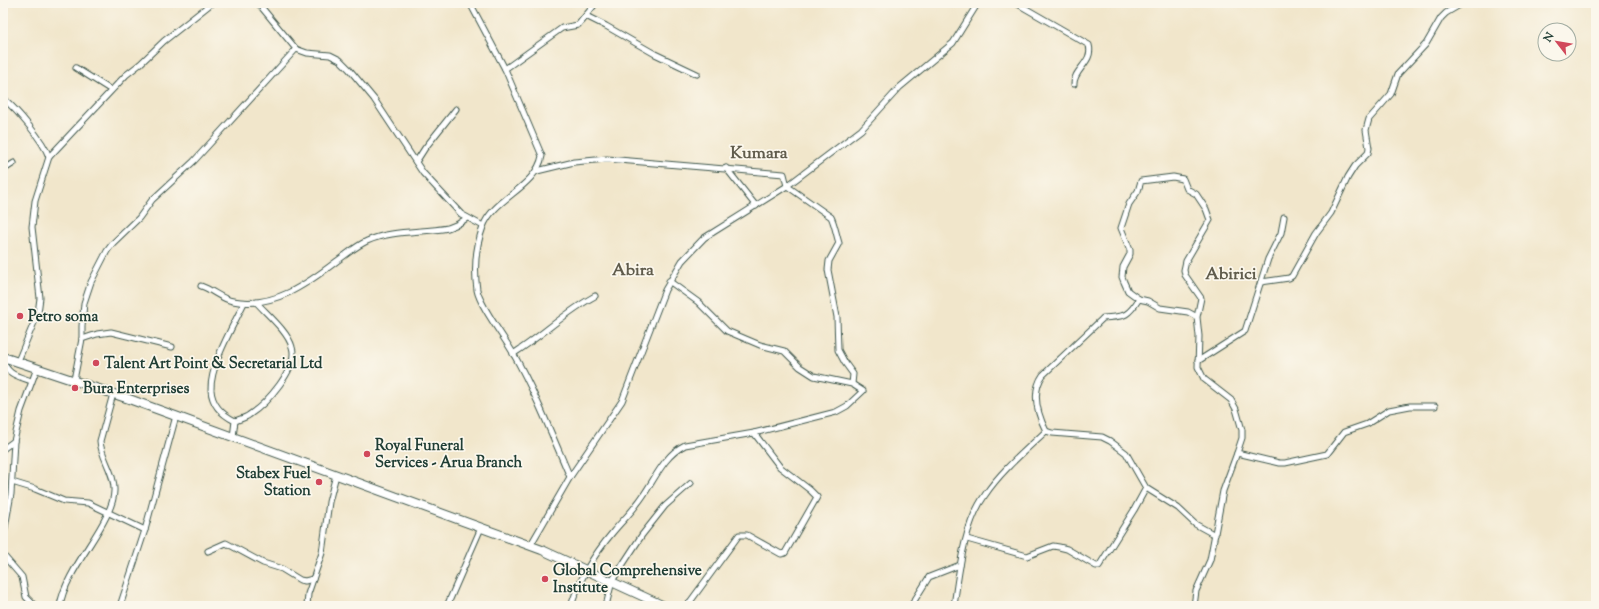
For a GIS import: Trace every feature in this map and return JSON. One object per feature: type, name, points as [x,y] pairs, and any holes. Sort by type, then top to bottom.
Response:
[{"type":"main road","points":[[3,356],[176,416],[530,546],[612,581],[664,606]]},
{"type":"street","points":[[18,361],[39,308],[40,298],[32,227],[35,202],[49,158],[110,90],[164,41],[212,3]]},
{"type":"street","points":[[258,3],[296,49],[307,53],[330,55],[345,65],[374,99],[427,178],[457,210],[467,218],[483,226]]},
{"type":"street","points":[[470,3],[505,68],[542,154],[537,171],[494,211],[483,226],[476,263],[477,291],[483,304],[513,354],[542,413],[570,477]]},
{"type":"street","points":[[505,68],[562,28],[578,26],[596,3]]},
{"type":"street","points":[[530,546],[570,477],[610,420],[624,396],[642,346],[669,281],[682,261],[704,238],[787,186],[861,130],[900,87],[955,41],[978,3]]},
{"type":"street","points":[[1016,3],[1089,45],[1089,57],[1076,77],[1074,84]]},
{"type":"street","points":[[1261,282],[1289,278],[1292,276],[1316,233],[1331,213],[1348,176],[1368,152],[1369,148],[1366,130],[1369,120],[1391,94],[1398,74],[1426,44],[1441,18],[1446,13],[1463,3]]},
{"type":"street","points":[[586,16],[655,54],[696,74]]},
{"type":"street","points":[[74,380],[82,339],[82,309],[86,294],[99,266],[113,243],[131,226],[152,200],[194,161],[296,49]]},
{"type":"street","points":[[76,68],[110,90]]},
{"type":"street","points":[[3,98],[36,135],[45,148],[49,158]]},
{"type":"street","points":[[416,162],[425,148],[456,109]]},
{"type":"street","points":[[537,171],[574,162],[619,159],[648,163],[726,168],[784,175],[787,186],[831,217],[834,222],[834,230],[839,244],[829,261],[828,270],[837,317],[838,350],[853,374],[852,384]]},
{"type":"street","points":[[3,170],[14,163]]},
{"type":"street","points":[[726,168],[756,206]]},
{"type":"street","points":[[1194,606],[1196,591],[1210,560],[1223,491],[1242,438],[1242,430],[1236,409],[1231,400],[1204,379],[1200,372],[1198,361],[1199,336],[1197,317],[1201,298],[1185,275],[1184,270],[1186,261],[1210,220],[1206,209],[1196,194],[1187,189],[1184,181],[1179,178],[1155,178],[1141,180],[1138,191],[1129,204],[1121,228],[1129,245],[1130,254],[1123,267],[1122,277],[1128,291],[1139,299],[1148,301],[1160,308],[1188,312],[1197,317]]},
{"type":"street","points":[[1198,361],[1245,331],[1268,259],[1281,233],[1284,217]]},
{"type":"street","points":[[201,286],[224,298],[244,303],[257,303],[279,297],[313,280],[355,248],[372,239],[389,234],[448,228],[467,218]]},
{"type":"street","points":[[571,606],[585,569],[613,532],[638,503],[659,470],[676,450],[693,443],[754,433],[841,410],[863,391],[852,384],[814,376],[800,367],[784,351],[760,345],[727,331],[698,302],[669,281]]},
{"type":"street","points":[[513,354],[530,344],[570,311],[595,296]]},
{"type":"street","points":[[1046,431],[1041,422],[1035,397],[1038,385],[1043,375],[1101,320],[1126,315],[1131,311],[1139,299]]},
{"type":"street","points":[[235,421],[223,414],[218,408],[211,392],[211,385],[213,372],[222,349],[244,303]]},
{"type":"street","points":[[235,421],[248,415],[266,399],[286,375],[292,357],[293,348],[287,337],[257,303]]},
{"type":"street","points":[[82,339],[97,334],[111,332],[172,347]]},
{"type":"street","points":[[3,360],[5,367],[9,372],[31,381]]},
{"type":"street","points":[[3,539],[12,482],[14,441],[21,411],[37,368]]},
{"type":"street","points":[[60,606],[65,586],[99,532],[114,496],[114,483],[101,449],[100,441],[113,394]]},
{"type":"street","points":[[1237,453],[1279,463],[1328,454],[1344,432],[1367,424],[1389,410],[1410,406],[1435,406]]},
{"type":"street","points":[[120,606],[145,530],[176,416]]},
{"type":"street","points":[[233,437],[235,421]]},
{"type":"street","points":[[1046,431],[1102,438],[1110,441],[1126,453],[1146,488],[1178,508],[1195,524],[1215,535]]},
{"type":"street","points":[[954,606],[960,565],[970,524],[984,496],[1002,472],[1046,431]]},
{"type":"street","points":[[687,606],[739,535],[747,535],[780,553],[786,553],[816,497],[810,490],[780,467],[754,433]]},
{"type":"street","points":[[3,449],[14,441]]},
{"type":"street","points":[[307,606],[308,594],[322,553],[329,502],[336,475]]},
{"type":"street","points":[[12,482],[35,489],[64,501],[86,502],[145,530]]},
{"type":"street","points":[[606,606],[612,581],[654,520],[675,496],[691,483]]},
{"type":"street","points":[[967,539],[1027,556],[1053,546],[1059,546],[1073,552],[1096,566],[1099,566],[1146,488]]},
{"type":"street","points":[[447,606],[480,528]]},
{"type":"street","points":[[208,551],[226,543],[263,563],[282,570],[300,580],[305,581],[313,579]]},
{"type":"street","points":[[3,555],[22,577],[26,597],[35,606]]},
{"type":"street","points":[[911,606],[929,577],[960,565]]},
{"type":"place","name":"Petro soma","points":[[20,316]]},
{"type":"place","name":"Talent Art Point & Secretarial Ltd","points":[[96,363]]},
{"type":"place","name":"Bura Enterprises","points":[[75,388]]},
{"type":"place","name":"Royal Funeral Services - Arua Branch","points":[[367,454]]},
{"type":"place","name":"Stabex Fuel Station","points":[[319,482]]},
{"type":"place","name":"Global Comprehensive Institute","points":[[545,579]]},
{"type":"district","name":"Kumara","points":[[759,152]]},
{"type":"district","name":"Abira","points":[[633,269]]},
{"type":"district","name":"Abirici","points":[[1231,273]]}]
